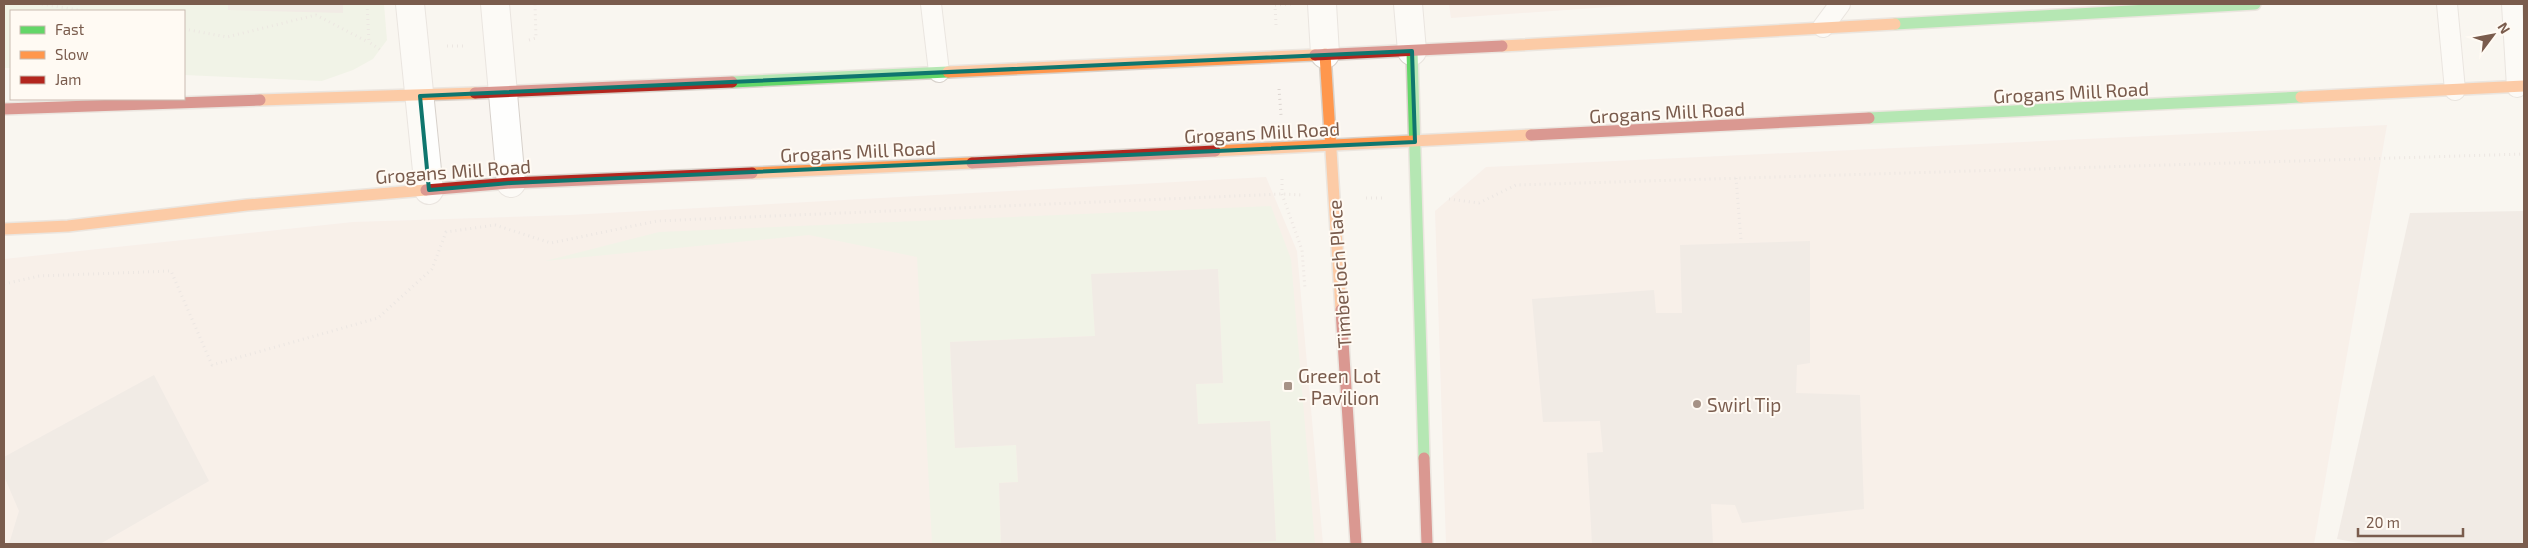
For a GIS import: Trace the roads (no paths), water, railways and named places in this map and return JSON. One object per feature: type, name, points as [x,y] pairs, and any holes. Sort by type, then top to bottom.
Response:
[{"type":"main road","points":[[4,109],[420,96],[501,90],[582,89],[1412,51],[1823,27],[1986,10],[2255,4]]},
{"type":"main road","points":[[1412,51],[1427,544]]},
{"type":"main road","name":"Timberloch Place","points":[[1325,54],[1356,544]]},
{"type":"main road","name":"Grogans Mill Road","points":[[4,230],[68,226],[247,205],[512,183],[640,179],[1415,142],[2521,86]]},
{"type":"street","points":[[410,4],[428,190]]},
{"type":"street","points":[[495,4],[501,90],[512,183]]},
{"type":"street","name":"Timberloch Place","points":[[1322,4],[1325,54]]},
{"type":"street","points":[[1408,4],[1412,51]]},
{"type":"lane","points":[[930,4],[939,72]]},
{"type":"lane","points":[[1823,27],[1840,4]]},
{"type":"lane","points":[[2447,4],[2455,90]]},
{"type":"lane","points":[[2512,4],[2521,86]]},
{"type":"place","name":"Green Lot - Pavilion","points":[[1288,386]]},
{"type":"place","name":"Swirl Tip","points":[[1697,404]]}]
